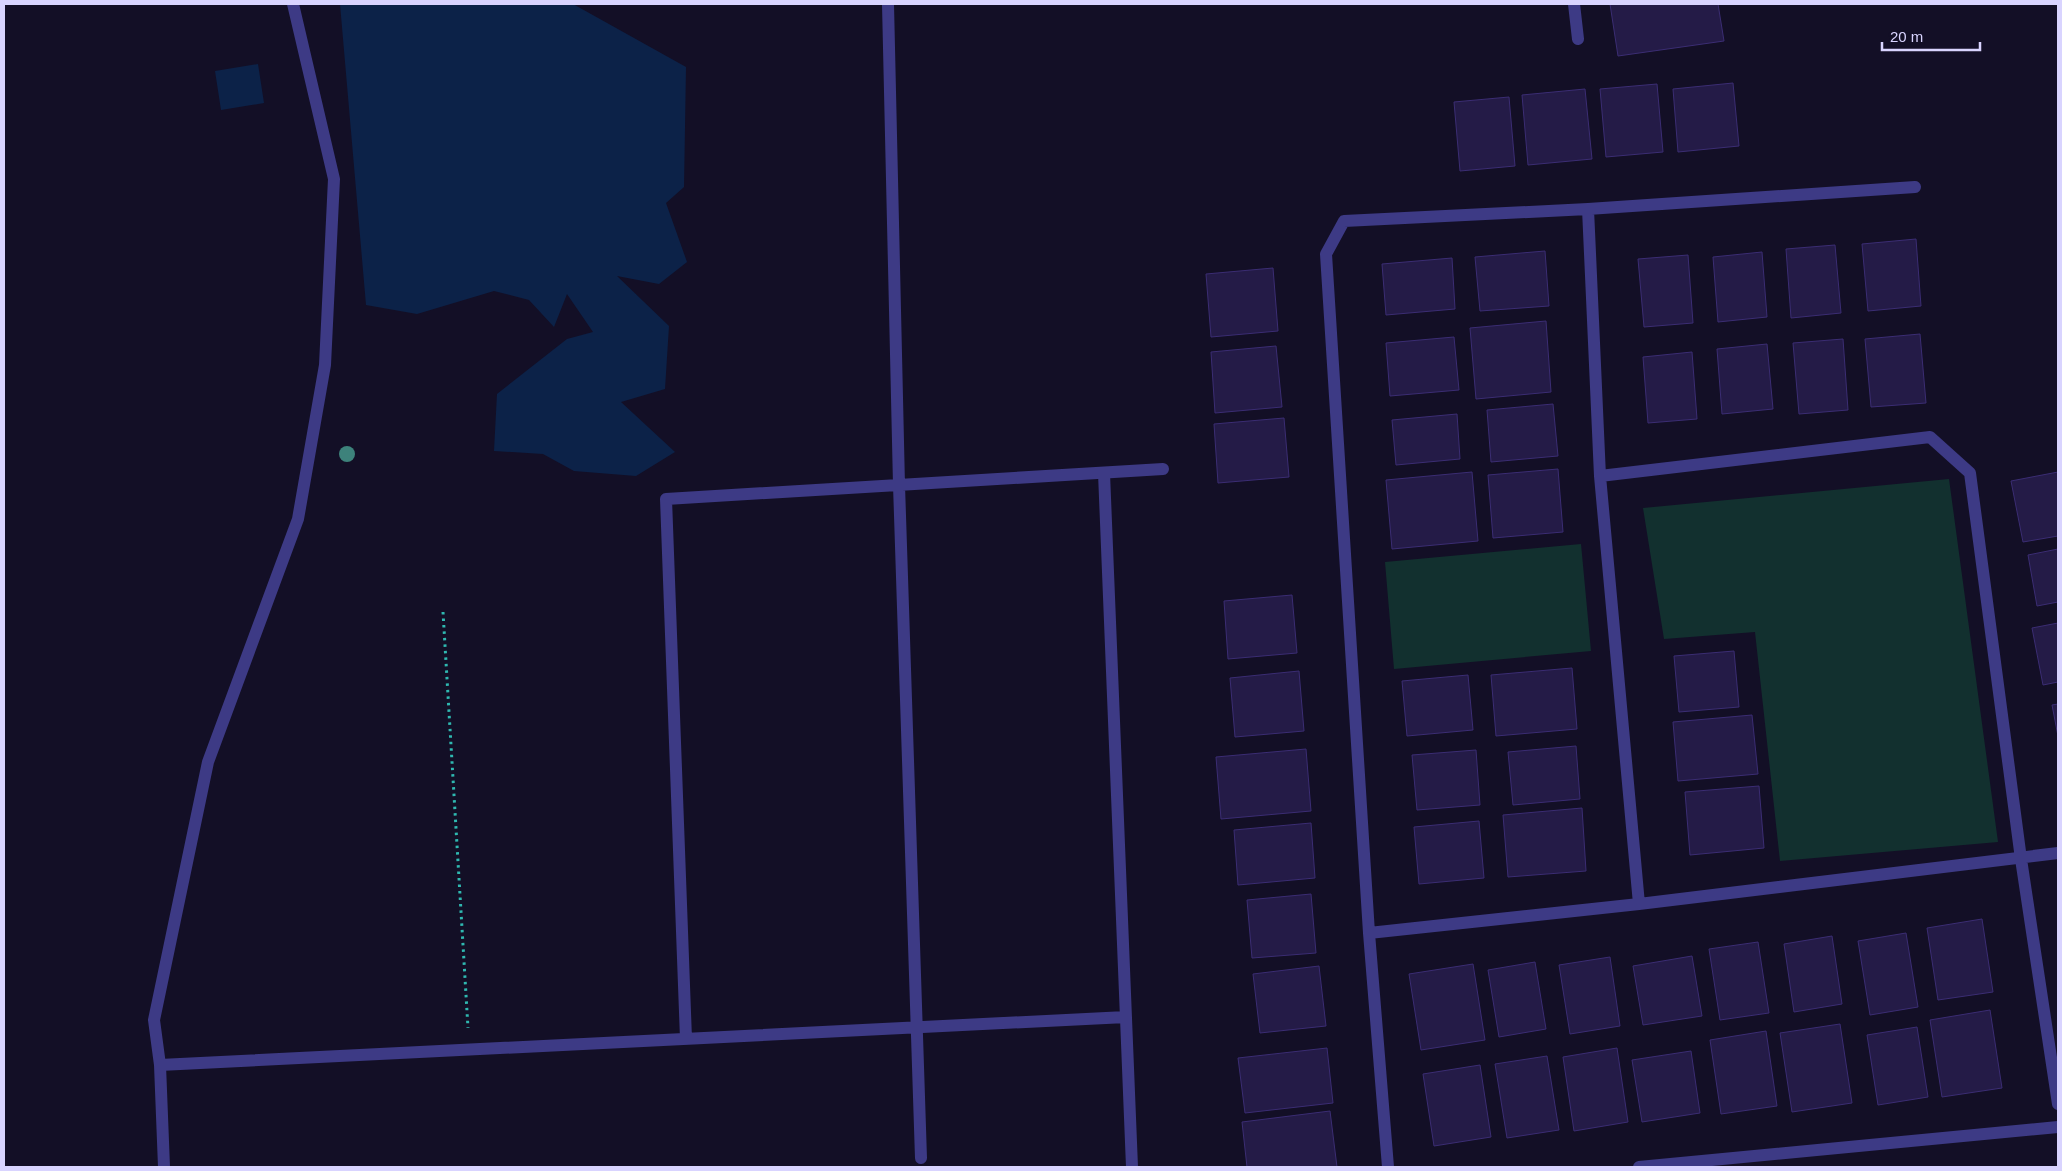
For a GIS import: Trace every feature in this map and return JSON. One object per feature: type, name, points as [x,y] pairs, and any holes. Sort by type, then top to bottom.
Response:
[{"type":"street","points":[[164,1167],[160,1065],[154,1020],[208,762],[298,519],[325,365],[334,178],[293,4]]},
{"type":"street","points":[[888,4],[899,485],[921,1158]]},
{"type":"street","points":[[1574,4],[1578,39]]},
{"type":"street","points":[[1388,1167],[1369,933],[1326,254],[1344,221],[1588,209],[1915,186]]},
{"type":"street","points":[[1588,209],[1600,476],[1639,904]]},
{"type":"street","points":[[1600,476],[1930,437],[1970,473],[2021,858],[2058,1104]]},
{"type":"street","points":[[686,1039],[666,499],[1163,469]]},
{"type":"street","points":[[1104,473],[1132,1167]]},
{"type":"street","points":[[1369,933],[1639,904],[2058,853]]},
{"type":"street","points":[[160,1065],[1126,1017]]},
{"type":"street","points":[[1639,1167],[2058,1127]]},
{"type":"path","points":[[443,612],[469,1050]]},
{"type":"green space","points":[[1949,479],[1998,842],[1780,861],[1755,632],[1664,639],[1643,508]]},
{"type":"green space","points":[[1581,544],[1591,651],[1394,669],[1385,562]]},
{"type":"water","points":[[340,4],[573,4],[686,67],[684,187],[666,203],[687,262],[659,284],[617,276],[669,326],[665,389],[621,402],[675,452],[636,476],[574,471],[543,454],[494,451],[497,394],[567,339],[593,332],[567,294],[554,327],[529,300],[494,291],[417,314],[366,305]]},
{"type":"water","points":[[258,64],[264,103],[221,110],[215,71]]},
{"type":"building","points":[[1610,4],[1718,4],[1724,41],[1618,56]]},
{"type":"building","points":[[1733,83],[1739,146],[1678,152],[1673,89]]},
{"type":"building","points":[[1657,84],[1663,152],[1606,157],[1600,89]]},
{"type":"building","points":[[1585,89],[1592,159],[1528,165],[1522,95]]},
{"type":"building","points":[[1509,97],[1515,166],[1460,171],[1454,102]]},
{"type":"building","points":[[1916,239],[1921,306],[1868,311],[1862,244]]},
{"type":"building","points":[[1835,245],[1841,313],[1791,318],[1786,249]]},
{"type":"building","points":[[1545,251],[1549,306],[1480,311],[1475,257]]},
{"type":"building","points":[[1762,252],[1767,317],[1718,322],[1713,257]]},
{"type":"building","points":[[1688,255],[1693,323],[1644,327],[1638,259]]},
{"type":"building","points":[[1452,258],[1455,309],[1386,315],[1382,264]]},
{"type":"building","points":[[1273,268],[1278,331],[1211,337],[1206,274]]},
{"type":"building","points":[[1546,321],[1551,392],[1476,399],[1470,328]]},
{"type":"building","points":[[1920,334],[1926,403],[1871,407],[1865,339]]},
{"type":"building","points":[[1454,337],[1459,390],[1390,396],[1386,343]]},
{"type":"building","points":[[1843,339],[1848,410],[1799,414],[1793,343]]},
{"type":"building","points":[[1767,344],[1773,409],[1722,414],[1717,349]]},
{"type":"building","points":[[1276,346],[1282,407],[1215,413],[1211,352]]},
{"type":"building","points":[[1692,352],[1697,419],[1648,423],[1643,357]]},
{"type":"building","points":[[1553,404],[1558,456],[1491,462],[1487,410]]},
{"type":"building","points":[[1457,414],[1460,459],[1396,465],[1392,420]]},
{"type":"building","points":[[1284,418],[1289,477],[1218,483],[1214,424]]},
{"type":"building","points":[[1558,469],[1563,532],[1493,538],[1488,475]]},
{"type":"building","points":[[1472,472],[1478,541],[1392,549],[1386,480]]},
{"type":"building","points":[[2058,472],[2058,536],[2023,542],[2011,481]]},
{"type":"building","points":[[2058,549],[2058,602],[2037,606],[2028,555]]},
{"type":"building","points":[[1292,595],[1297,653],[1228,659],[1224,601]]},
{"type":"building","points":[[2058,623],[2058,682],[2043,685],[2032,628]]},
{"type":"building","points":[[1734,651],[1739,707],[1679,712],[1674,656]]},
{"type":"building","points":[[1572,668],[1577,729],[1496,736],[1491,675]]},
{"type":"building","points":[[1299,671],[1304,731],[1235,737],[1230,678]]},
{"type":"building","points":[[1468,675],[1473,730],[1407,736],[1402,681]]},
{"type":"building","points":[[2058,704],[2058,736],[2052,705]]},
{"type":"building","points":[[1752,715],[1758,774],[1678,781],[1673,722]]},
{"type":"building","points":[[1576,746],[1580,799],[1513,805],[1508,752]]},
{"type":"building","points":[[1306,749],[1311,811],[1221,819],[1216,757]]},
{"type":"building","points":[[1476,750],[1480,805],[1417,810],[1412,755]]},
{"type":"building","points":[[1759,786],[1764,848],[1690,855],[1685,792]]},
{"type":"building","points":[[1582,808],[1586,871],[1508,877],[1503,815]]},
{"type":"building","points":[[1479,821],[1484,878],[1419,884],[1414,827]]},
{"type":"building","points":[[1311,823],[1315,878],[1238,885],[1234,830]]},
{"type":"building","points":[[1311,894],[1316,953],[1252,958],[1247,900]]},
{"type":"building","points":[[1982,919],[1993,992],[1938,1000],[1927,928]]},
{"type":"building","points":[[1906,933],[1918,1007],[1870,1015],[1858,941]]},
{"type":"building","points":[[1832,936],[1842,1004],[1794,1012],[1784,944]]},
{"type":"building","points":[[1758,942],[1769,1013],[1720,1020],[1709,949]]},
{"type":"building","points":[[1692,956],[1702,1016],[1643,1025],[1633,966]]},
{"type":"building","points":[[1610,957],[1620,1026],[1570,1034],[1559,965]]},
{"type":"building","points":[[1535,962],[1546,1029],[1499,1037],[1488,970]]},
{"type":"building","points":[[1473,964],[1485,1040],[1421,1050],[1409,974]]},
{"type":"building","points":[[1319,966],[1326,1026],[1260,1033],[1253,974]]},
{"type":"building","points":[[1990,1010],[2002,1088],[1942,1097],[1930,1020]]},
{"type":"building","points":[[1840,1024],[1852,1103],[1792,1112],[1780,1033]]},
{"type":"building","points":[[1917,1027],[1928,1097],[1878,1105],[1867,1035]]},
{"type":"building","points":[[1766,1031],[1777,1106],[1721,1114],[1710,1040]]},
{"type":"building","points":[[1327,1048],[1333,1103],[1245,1113],[1238,1058]]},
{"type":"building","points":[[1617,1048],[1628,1122],[1574,1131],[1563,1057]]},
{"type":"building","points":[[1691,1051],[1700,1113],[1642,1122],[1632,1060]]},
{"type":"building","points":[[1547,1056],[1559,1130],[1507,1138],[1495,1064]]},
{"type":"building","points":[[1480,1065],[1491,1137],[1434,1146],[1423,1074]]},
{"type":"building","points":[[1330,1111],[1337,1167],[1247,1167],[1242,1122]]}]
